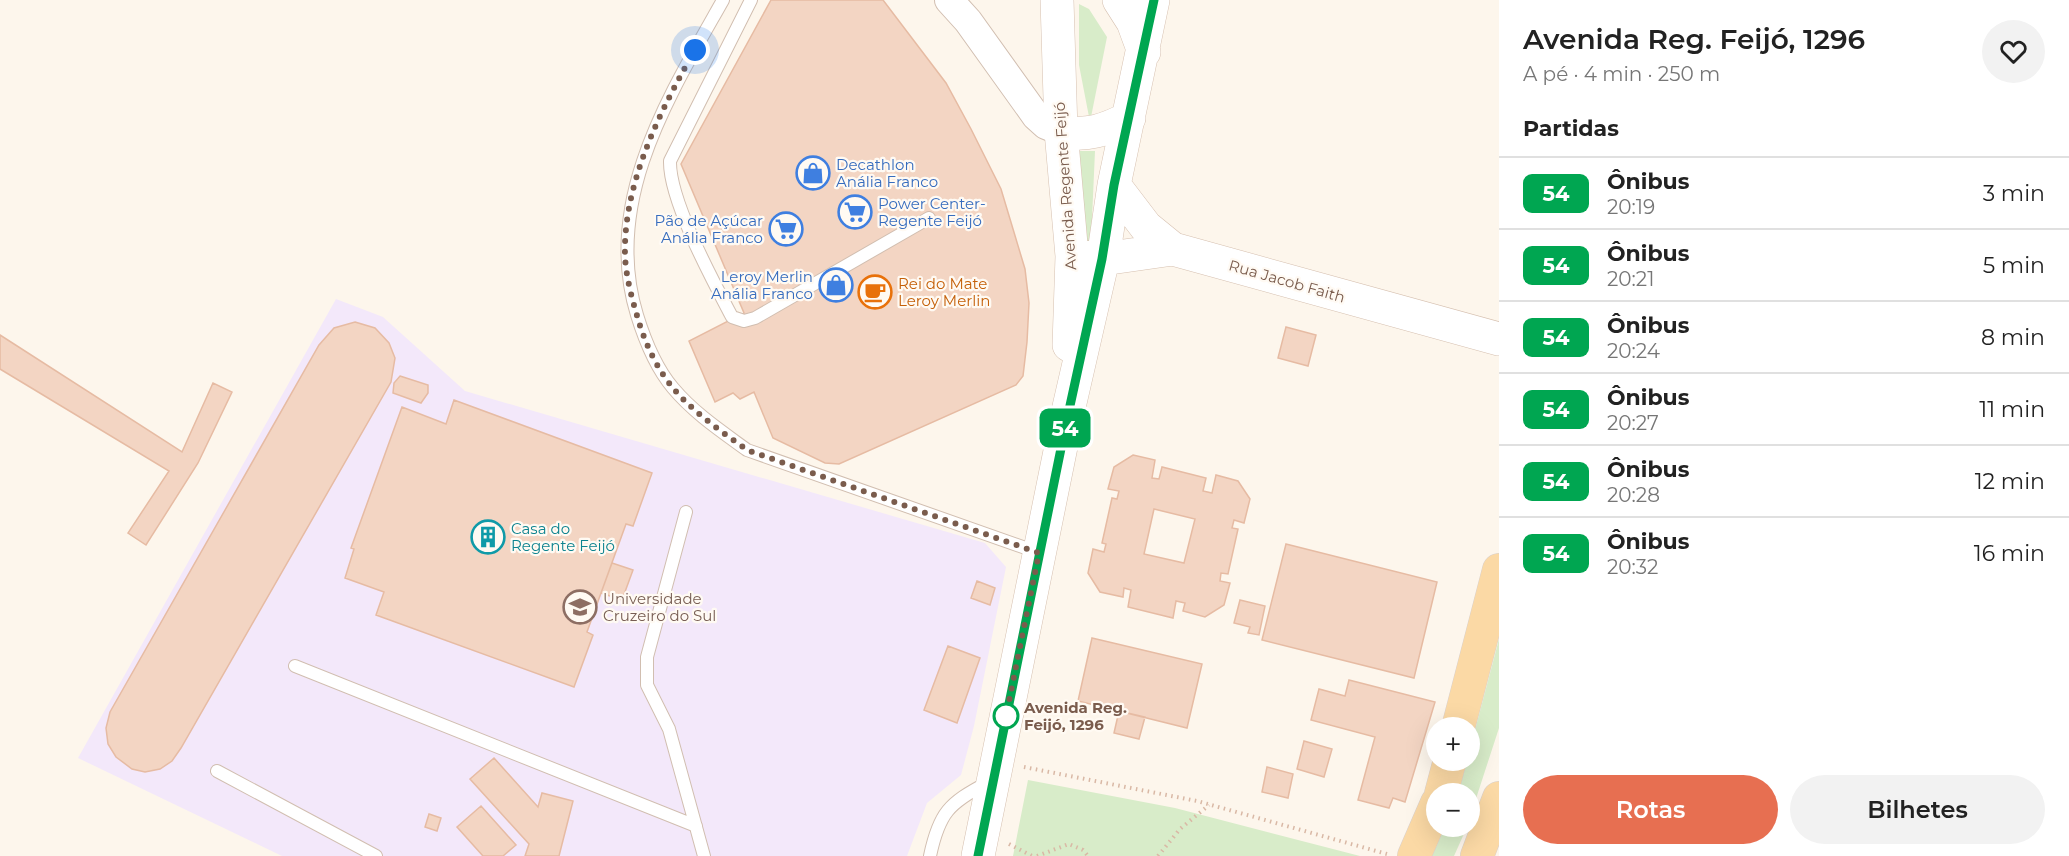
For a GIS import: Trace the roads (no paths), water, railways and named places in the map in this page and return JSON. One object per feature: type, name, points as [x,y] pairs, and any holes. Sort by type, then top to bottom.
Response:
[{"type":"main road","name":"Avenida Regente Feijó","points":[[1057,0],[1061,131],[1087,258]]},
{"type":"main road","points":[[1119,0],[1133,22],[1144,52]]},
{"type":"main road","name":"Avenida Regente Feijó","points":[[978,856],[1069,407],[1087,258],[1114,185],[1154,0]]},
{"type":"main road","points":[[1061,131],[1091,133],[1108,129],[1129,118]]},
{"type":"main road","points":[[1114,185],[1146,227],[1173,249]]},
{"type":"main road","name":"Rua Jacob Faith","points":[[1087,258],[1173,249],[1499,339]]},
{"type":"main road","points":[[1461,717],[1499,570]]},
{"type":"main road","points":[[1477,856],[1499,798]]},
{"type":"main road","points":[[1414,856],[1426,828]]},
{"type":"street","points":[[950,0],[968,21],[1036,116],[1046,125],[1061,131]]},
{"type":"lane","points":[[723,0],[676,84],[648,148],[630,203],[625,257],[632,298],[645,343],[672,388],[707,422],[747,450],[1039,553]]},
{"type":"lane","points":[[752,0],[670,161],[673,188],[708,269],[732,317],[744,321],[755,318],[929,218]]},
{"type":"lane","points":[[686,512],[647,657],[647,685],[669,729],[705,856]]},
{"type":"lane","points":[[295,666],[696,826]]},
{"type":"lane","points":[[217,771],[376,856]]},
{"type":"lane","points":[[930,856],[945,811],[995,771]]},
{"type":"place","name":"Decathlon Anália Franco","points":[[813,173]]},
{"type":"place","name":"Power Center- Regente Feijó","points":[[855,212]]},
{"type":"place","name":"Pão de Açúcar Anália Franco","points":[[786,229]]},
{"type":"place","name":"Leroy Merlin Anália Franco","points":[[836,285]]},
{"type":"place","name":"Rei do Mate Leroy Merlin","points":[[875,292]]},
{"type":"place","name":"Casa do Regente Feijó","points":[[488,537]]},
{"type":"place","name":"Universidade Cruzeiro do Sul","points":[[580,607]]},
{"type":"place","name":"Avenida Reg. Feijó, 1296","points":[[1006,716]]}]
